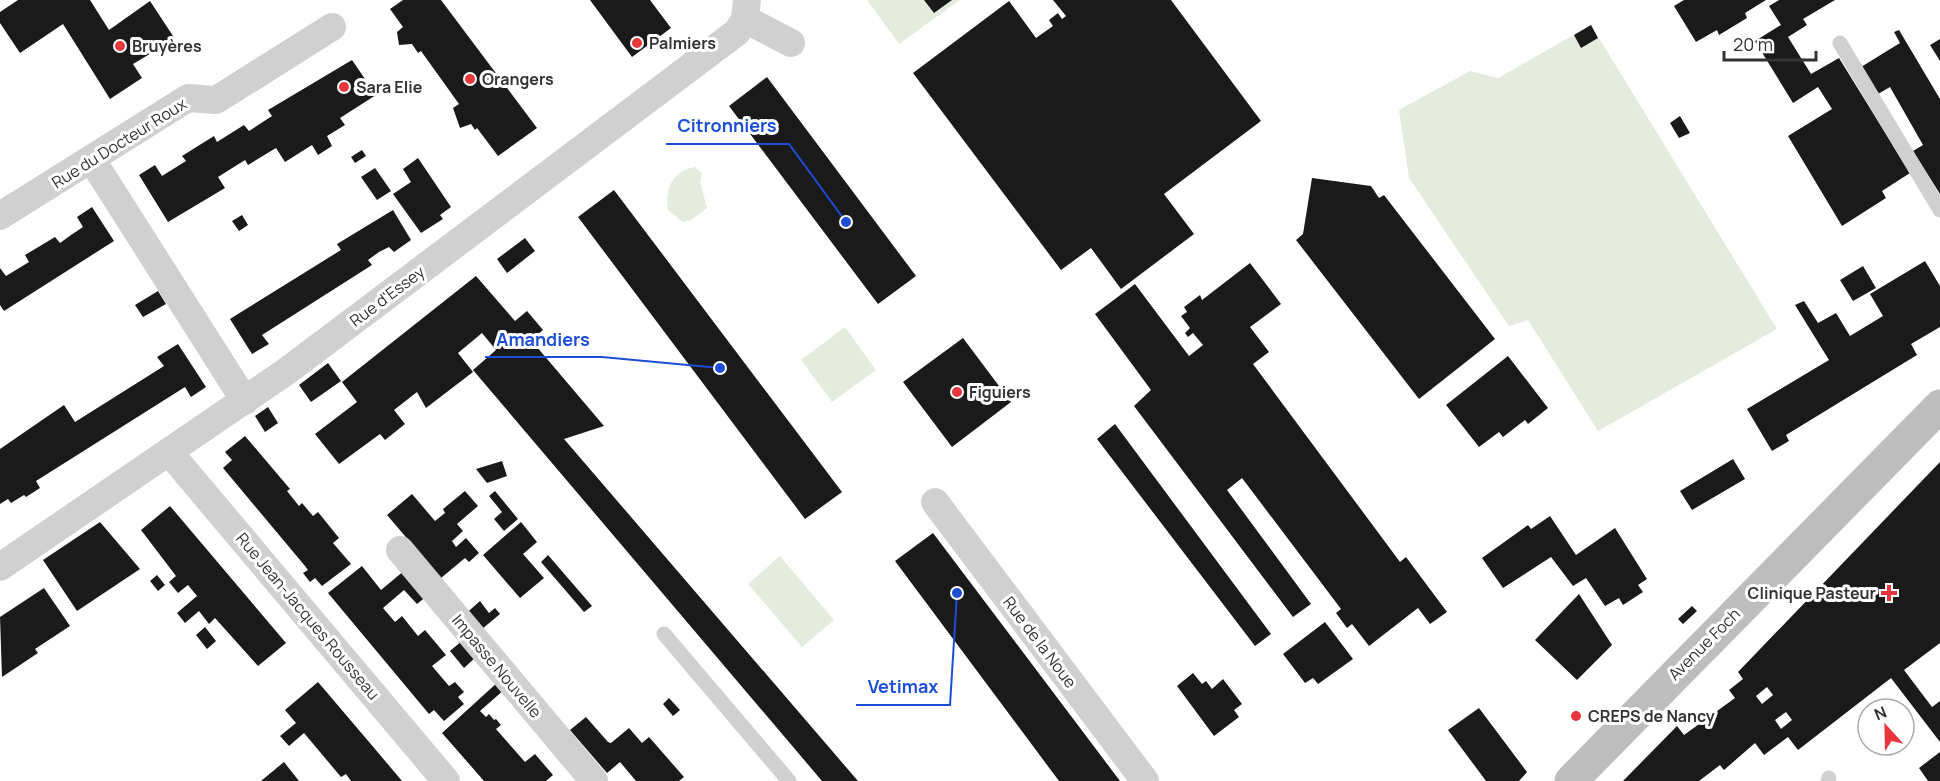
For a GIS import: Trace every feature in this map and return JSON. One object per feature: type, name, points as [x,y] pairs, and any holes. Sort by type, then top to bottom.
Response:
[{"type":"street","points":[[746,9],[791,43]]},
{"type":"street","name":"Rue d'Essey","points":[[0,567],[245,401],[737,33],[746,9]]},
{"type":"street","name":"Rue du Docteur Roux","points":[[0,216],[188,98],[216,100],[332,27]]},
{"type":"street","points":[[92,160],[245,401]]},
{"type":"street","name":"Avenue Foch","points":[[1571,781],[1936,421]]},
{"type":"street","name":"Rue Jean-Jacques Rousseau","points":[[169,452],[446,781]]},
{"type":"street","name":"Rue de la Noue","points":[[935,502],[1145,781]]},
{"type":"street","name":"Impasse Nouvelle","points":[[399,550],[594,781]]},
{"type":"lane","points":[[1840,43],[1940,210]]},
{"type":"lane","points":[[664,634],[789,781]]},
{"type":"shaded area","points":[[867,0],[960,0],[899,44]]},
{"type":"shaded area","points":[[1591,25],[1777,329],[1598,431],[1528,320],[1509,326],[1409,178],[1399,110],[1470,71],[1498,78]]},
{"type":"shaded area","points":[[695,167],[702,173],[700,182],[707,208],[691,220],[683,222],[668,210],[669,188],[681,172]]},
{"type":"shaded area","points":[[845,327],[876,370],[832,402],[801,360]]},
{"type":"shaded area","points":[[780,556],[834,620],[802,647],[748,584]]},
{"type":"building","name":"Bruyères","points":[[18,0],[90,0],[109,30],[150,1],[175,39],[133,64],[142,78],[110,99],[63,24],[20,53],[0,23],[0,12]]},
{"type":"building","name":"Orangers","points":[[403,0],[441,0],[537,128],[498,156],[477,128],[475,130],[471,124],[460,128],[453,108],[459,104],[421,51],[418,53],[412,44],[399,45],[397,32],[403,27],[390,9]]},
{"type":"building","name":"Palmiers","points":[[590,0],[650,0],[671,28],[632,57]]},
{"type":"building","points":[[924,0],[952,0],[934,13]]},
{"type":"building","points":[[1053,0],[1171,0],[1261,121],[1164,194],[1194,234],[1121,289],[1091,248],[1061,270],[913,73],[1009,1],[1036,38],[1053,26],[1049,20],[1058,13],[1062,19],[1066,16]]},
{"type":"building","points":[[1684,0],[1766,0],[1745,13],[1747,18],[1719,35],[1717,30],[1696,42],[1674,6]]},
{"type":"building","points":[[1779,0],[1835,0],[1803,19],[1807,25],[1788,37],[1811,74],[1839,58],[1910,173],[1882,191],[1886,198],[1842,226],[1788,136],[1832,109],[1818,87],[1793,103],[1755,41],[1781,25],[1769,6]]},
{"type":"building","points":[[1591,25],[1598,38],[1581,48],[1574,35]]},
{"type":"building","points":[[1899,30],[1940,99],[1940,194],[1913,151],[1923,145],[1890,87],[1878,94],[1861,67],[1900,43],[1894,32]]},
{"type":"building","points":[[1940,39],[1940,61],[1930,45]]},
{"type":"building","points":[[352,60],[376,95],[340,118],[345,125],[327,136],[332,146],[318,155],[312,145],[285,162],[276,148],[248,165],[245,160],[218,177],[225,188],[168,222],[139,175],[155,165],[162,176],[186,161],[182,156],[214,136],[217,142],[244,125],[249,131],[272,116],[268,110]]},
{"type":"building","points":[[767,77],[916,276],[878,304],[729,106]]},
{"type":"building","points":[[1680,116],[1690,133],[1679,138],[1670,123]]},
{"type":"building","points":[[362,150],[366,156],[355,163],[351,157]]},
{"type":"building","points":[[418,158],[451,207],[440,215],[443,219],[421,233],[393,194],[411,182],[403,169]]},
{"type":"building","points":[[375,168],[391,191],[377,200],[361,177]]},
{"type":"building","points":[[1312,178],[1371,186],[1379,198],[1384,195],[1495,339],[1419,399],[1296,240],[1303,234]]},
{"type":"building","points":[[614,190],[842,492],[805,519],[578,217]]},
{"type":"building","points":[[92,207],[114,241],[4,311],[0,305],[0,268],[6,276],[29,262],[25,255],[55,237],[60,243],[83,227],[77,217]]},
{"type":"building","points":[[393,210],[411,240],[394,252],[389,247],[379,252],[368,260],[372,265],[262,335],[269,344],[252,354],[230,319],[341,250],[337,244]]},
{"type":"building","points":[[242,215],[248,225],[239,231],[232,221]]},
{"type":"building","points":[[525,238],[535,251],[507,273],[497,259]]},
{"type":"building","points":[[1925,261],[1940,286],[1940,327],[1911,344],[1917,355],[1786,435],[1789,441],[1772,451],[1747,409],[1829,360],[1795,305],[1804,301],[1818,323],[1836,313],[1850,336],[1883,316],[1870,294]]},
{"type":"building","points":[[1250,263],[1281,304],[1250,327],[1269,352],[1253,364],[1400,562],[1406,557],[1447,612],[1430,624],[1418,608],[1369,646],[1352,624],[1347,628],[1336,613],[1341,609],[1242,478],[1227,490],[1311,604],[1293,617],[1134,406],[1151,390],[1095,314],[1135,284],[1189,356],[1203,345],[1193,333],[1188,337],[1185,333],[1190,328],[1181,316],[1187,312],[1184,307],[1200,295],[1202,300]]},
{"type":"building","points":[[1863,266],[1876,288],[1853,301],[1840,280]]},
{"type":"building","points":[[476,276],[515,321],[527,311],[543,330],[531,340],[604,426],[564,439],[858,781],[822,781],[473,370],[496,350],[482,333],[458,353],[473,372],[426,408],[417,392],[394,410],[405,424],[385,440],[380,434],[339,464],[315,434],[357,402],[342,382]]},
{"type":"building","points":[[158,291],[166,304],[143,317],[135,305]]},
{"type":"building","name":"Figuiers","points":[[963,338],[1011,402],[952,447],[903,382]]},
{"type":"building","points":[[178,344],[206,387],[191,397],[185,387],[36,481],[40,488],[26,497],[24,495],[11,503],[8,499],[0,504],[0,449],[64,405],[75,422],[164,366],[157,357]]},
{"type":"building","points":[[1508,356],[1548,408],[1528,424],[1525,420],[1503,437],[1499,432],[1479,447],[1446,405]]},
{"type":"building","points":[[328,363],[341,381],[311,402],[299,385]]},
{"type":"building","points":[[268,407],[278,423],[265,432],[255,416]]},
{"type":"building","points":[[1115,424],[1271,634],[1255,646],[1097,439]]},
{"type":"building","points":[[245,436],[290,489],[287,491],[299,506],[302,503],[313,516],[318,512],[339,538],[333,543],[351,564],[322,586],[315,578],[310,582],[303,573],[308,570],[305,566],[223,468],[232,460],[225,452]]},
{"type":"building","points":[[1733,459],[1745,479],[1692,510],[1680,491]]},
{"type":"building","points":[[502,461],[507,476],[487,483],[476,469]]},
{"type":"building","name":"Clinique Pasteur","points":[[1940,462],[1940,643],[1904,670],[1932,707],[1940,701],[1940,742],[1916,711],[1916,697],[1906,697],[1891,678],[1866,697],[1856,697],[1856,705],[1798,750],[1788,737],[1764,755],[1755,743],[1724,770],[1720,765],[1699,781],[1623,781],[1677,726],[1684,735],[1735,698],[1729,690],[1743,679],[1738,672]],"holes":[[[1767,687],[1773,695],[1762,704],[1756,696]],[[1786,712],[1792,720],[1781,729],[1775,720]]]},
{"type":"building","points":[[465,491],[478,506],[457,524],[463,531],[452,541],[456,547],[466,538],[479,553],[469,562],[465,558],[441,578],[387,515],[412,494],[435,521],[445,513],[443,509]]},
{"type":"building","points":[[495,491],[518,519],[504,531],[494,519],[502,512],[489,496]]},
{"type":"building","points":[[170,506],[286,643],[258,666],[215,618],[209,624],[199,611],[185,623],[177,613],[197,596],[188,585],[178,593],[169,582],[176,576],[141,530]]},
{"type":"building","points":[[1550,516],[1576,555],[1615,528],[1647,579],[1638,585],[1643,592],[1623,605],[1619,598],[1605,606],[1586,578],[1573,586],[1551,557],[1503,588],[1482,558],[1528,525],[1531,529]]},
{"type":"building","points":[[100,522],[140,569],[77,611],[43,560]]},
{"type":"building","points":[[521,522],[537,542],[523,554],[544,578],[520,598],[483,555]]},
{"type":"building","points":[[933,533],[1120,781],[1059,781],[895,561]]},
{"type":"building","points":[[548,555],[592,606],[584,612],[541,562]]},
{"type":"building","points":[[362,566],[381,590],[405,570],[427,596],[417,604],[404,590],[383,608],[395,622],[402,616],[418,636],[425,630],[446,655],[432,666],[449,686],[455,682],[464,692],[458,697],[464,704],[444,721],[434,710],[429,714],[328,593]]},
{"type":"building","points":[[157,575],[165,585],[158,591],[150,581]]},
{"type":"building","points":[[44,588],[70,626],[35,649],[38,653],[2,677],[0,617]]},
{"type":"building","points":[[1579,594],[1612,645],[1577,680],[1535,640]]},
{"type":"building","points":[[480,601],[489,613],[495,608],[500,614],[476,634],[462,617]]},
{"type":"building","points":[[1692,606],[1697,611],[1683,624],[1678,619]]},
{"type":"building","points":[[1325,622],[1353,659],[1318,684],[1313,678],[1305,683],[1283,654]]},
{"type":"building","points":[[205,627],[216,641],[207,649],[196,635]]},
{"type":"building","points":[[463,640],[477,656],[464,668],[450,651]]},
{"type":"building","points":[[1193,673],[1202,684],[1206,681],[1212,689],[1223,679],[1242,704],[1234,710],[1239,717],[1214,736],[1177,686]]},
{"type":"building","points":[[499,681],[505,689],[480,711],[486,717],[489,714],[494,720],[496,719],[501,725],[496,729],[525,762],[535,754],[553,775],[546,781],[484,781],[442,733]]},
{"type":"building","points":[[318,682],[402,781],[351,781],[346,774],[341,777],[304,733],[289,746],[280,736],[296,723],[285,710]]},
{"type":"building","points":[[669,698],[680,710],[673,716],[663,704]]},
{"type":"building","points":[[1479,708],[1527,772],[1519,781],[1486,781],[1448,730]]},
{"type":"building","points":[[586,717],[611,743],[629,728],[642,743],[649,737],[684,777],[679,781],[636,781],[620,762],[607,773],[570,730]]},
{"type":"building","points":[[1940,752],[1940,781],[1928,781],[1919,768]]},
{"type":"building","points":[[284,762],[299,781],[261,781]]},
{"type":"place","name":"Palmiers","points":[[637,43]]},
{"type":"place","name":"Bruyères","points":[[120,46]]},
{"type":"place","name":"Orangers","points":[[470,79]]},
{"type":"place","name":"Sara Elie","points":[[344,87]]},
{"type":"place","name":"Citronniers","points":[[846,222]]},
{"type":"place","name":"Amandiers","points":[[720,368]]},
{"type":"place","name":"Figuiers","points":[[957,392]]},
{"type":"place","name":"Vetimax","points":[[957,593]]},
{"type":"place","name":"Clinique Pasteur","points":[[1889,593]]},
{"type":"place","name":"CREPS de Nancy","points":[[1576,716]]}]
